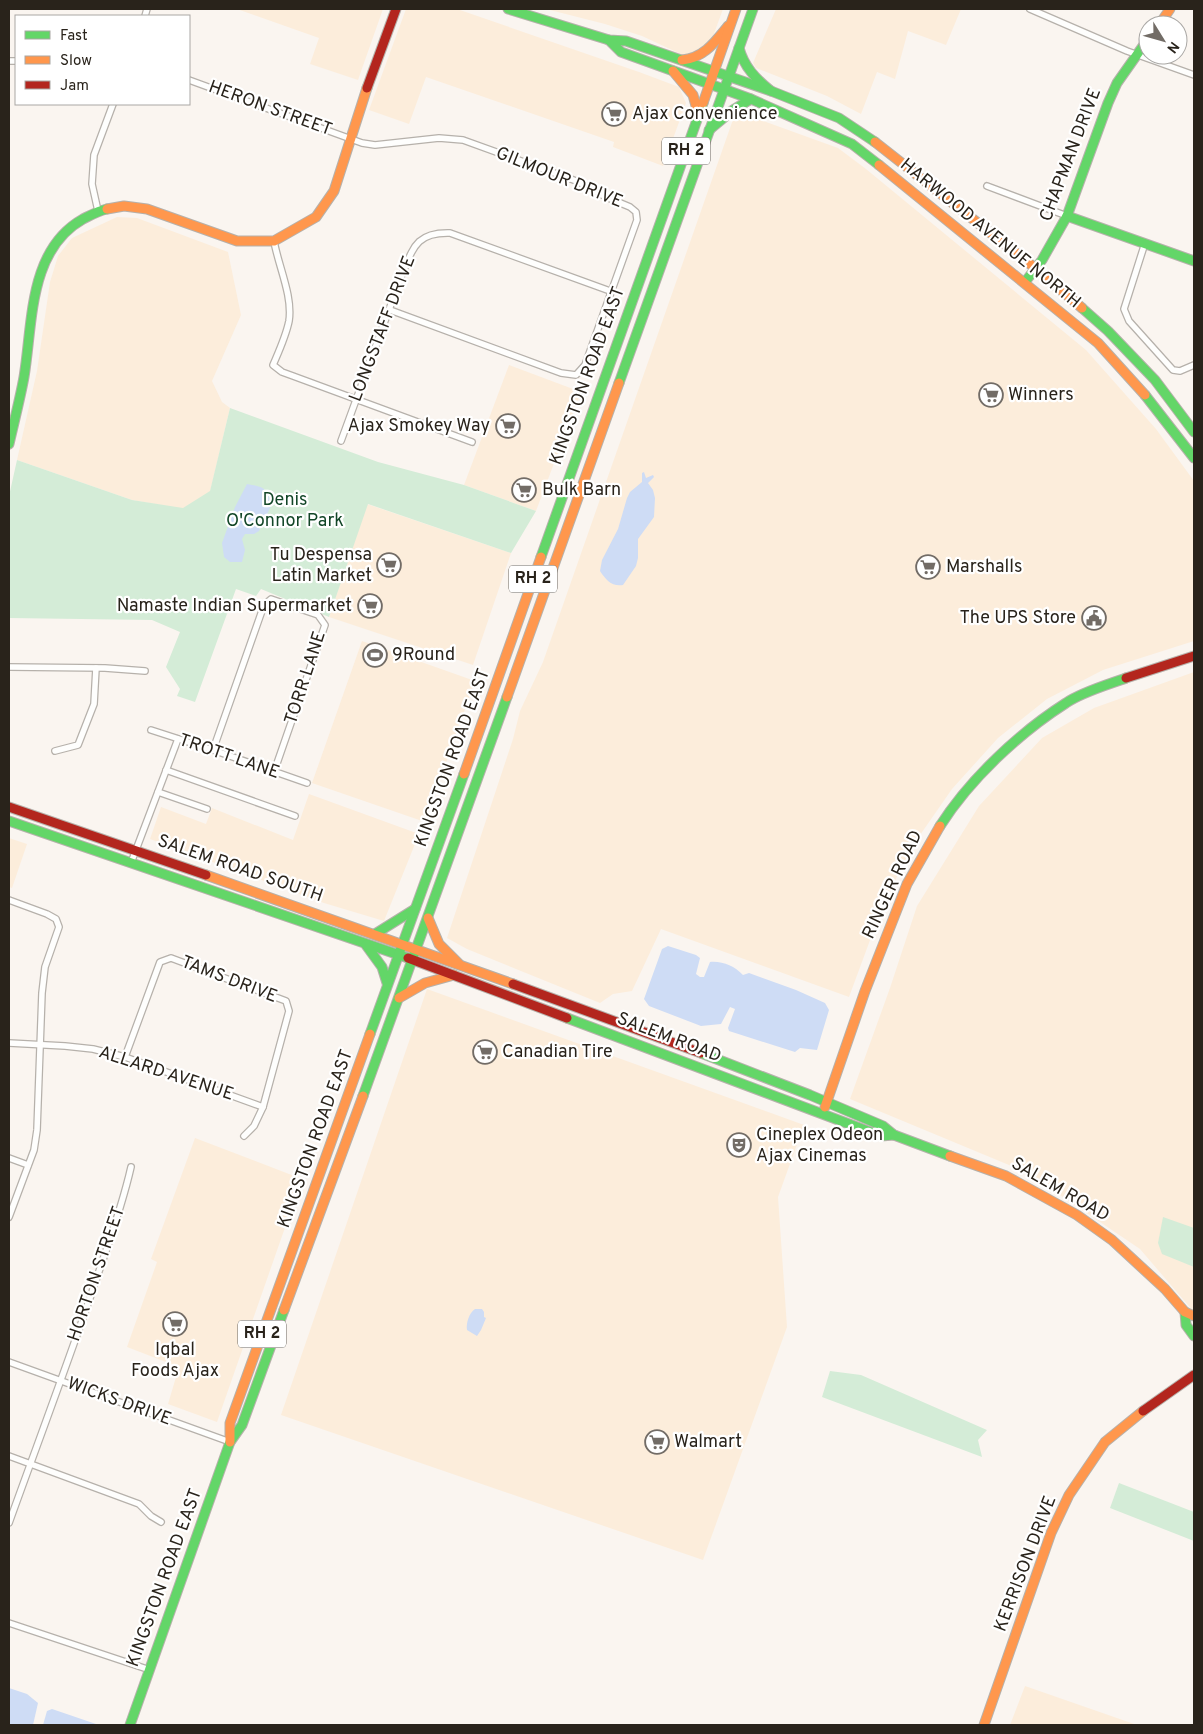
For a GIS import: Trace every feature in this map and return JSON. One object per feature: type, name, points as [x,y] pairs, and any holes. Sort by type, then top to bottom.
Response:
[{"type":"main road","points":[[9,444],[24,378],[36,288],[46,259],[60,235],[98,211],[124,206],[148,209],[237,241],[274,241],[316,217],[334,191],[378,55],[396,9]]},
{"type":"main road","points":[[508,9],[609,40]]},
{"type":"main road","name":"RH 2","points":[[709,84],[736,9]]},
{"type":"main road","name":"RH 2","points":[[724,89],[753,9]]},
{"type":"main road","points":[[682,60],[692,60],[705,54],[732,22]]},
{"type":"main road","name":"HARWOOD AVENUE NORTH","points":[[609,40],[626,40],[771,91],[839,118],[867,135],[903,166],[1036,268],[1108,331],[1149,373],[1194,432]]},
{"type":"main road","name":"HARWOOD AVENUE NORTH","points":[[609,40],[621,52],[751,99],[852,144],[1025,282],[1098,343],[1156,407],[1194,458]]},
{"type":"main road","points":[[739,48],[749,71],[771,91]]},
{"type":"main road","name":"CHAPMAN DRIVE","points":[[1025,282],[1054,242],[1067,216],[1108,103],[1117,83],[1137,55]]},
{"type":"main road","points":[[673,71],[691,90],[697,103],[698,115]]},
{"type":"main road","name":"KINGSTON ROAD EAST","points":[[230,1442],[230,1423],[345,1107],[709,84]]},
{"type":"main road","name":"KINGSTON ROAD EAST","points":[[130,1725],[230,1442],[242,1425],[398,998],[418,949],[724,89]]},
{"type":"main road","points":[[709,130],[733,110],[751,99]]},
{"type":"main road","points":[[1067,216],[1194,261]]},
{"type":"main road","name":"RINGER ROAD","points":[[822,1114],[865,991],[907,884],[932,837],[956,801],[1018,738],[1067,702],[1108,684],[1194,656]]},
{"type":"main road","name":"SALEM ROAD SOUTH","points":[[9,807],[459,964]]},
{"type":"main road","name":"SALEM ROAD SOUTH","points":[[9,821],[433,967]]},
{"type":"main road","points":[[375,934],[415,909]]},
{"type":"main road","points":[[428,918],[433,935],[444,951],[459,964]]},
{"type":"main road","points":[[366,945],[380,962],[386,974],[387,986]]},
{"type":"main road","name":"SALEM ROAD","points":[[459,964],[646,1032],[826,1102],[883,1126],[894,1135],[1006,1176],[1077,1215],[1112,1240],[1165,1289],[1185,1312],[1194,1316]]},
{"type":"main road","name":"SALEM ROAD","points":[[433,967],[881,1136],[894,1135]]},
{"type":"main road","points":[[398,998],[420,984],[435,978],[454,975]]},
{"type":"main road","name":"SALEM ROAD","points":[[1185,1312],[1186,1325],[1194,1336]]},
{"type":"main road","name":"KERRISON DRIVE","points":[[984,1725],[1051,1533],[1069,1495],[1105,1442],[1151,1404],[1194,1375]]},
{"type":"street","points":[[1030,9],[1137,55],[1194,75]]},
{"type":"street","name":"HERON STREET","points":[[190,80],[351,138]]},
{"type":"street","points":[[98,211],[92,184],[94,155],[113,105]]},
{"type":"street","name":"GILMOUR DRIVE","points":[[351,138],[362,143],[375,145],[439,138],[462,140],[579,182],[606,197],[630,206],[636,212],[637,220],[585,365],[576,375],[561,373],[390,310]]},
{"type":"street","points":[[987,186],[1067,216]]},
{"type":"street","name":"LONGSTAFF DRIVE","points":[[341,441],[411,254],[420,239],[436,233],[450,233],[610,291]]},
{"type":"street","points":[[274,241],[289,302],[289,320],[273,365],[282,372],[472,442]]},
{"type":"street","points":[[1146,243],[1124,309],[1129,321],[1173,370],[1180,371],[1194,365]]},
{"type":"street","name":"TORR LANE","points":[[213,750],[264,605],[271,599],[318,615],[325,625],[274,772]]},
{"type":"street","points":[[9,667],[96,668],[145,671]]},
{"type":"street","points":[[55,751],[78,746],[94,704],[96,668]]},
{"type":"street","name":"TROTT LANE","points":[[151,730],[307,784]]},
{"type":"street","points":[[131,863],[178,739]]},
{"type":"street","points":[[166,770],[295,816]]},
{"type":"street","points":[[158,792],[207,809]]},
{"type":"street","points":[[9,900],[48,914],[56,920],[59,927],[44,967],[37,1130],[34,1150],[9,1217]]},
{"type":"street","name":"TAMS DRIVE","points":[[125,1057],[160,962],[171,958],[286,1001],[289,1011],[263,1107],[254,1126],[244,1136]]},
{"type":"street","name":"ALLARD AVENUE","points":[[9,1043],[93,1049],[125,1057],[263,1107]]},
{"type":"street","points":[[9,1158],[28,1165]]},
{"type":"street","name":"HORTON STREET","points":[[9,1523],[61,1381],[125,1194],[131,1167]]},
{"type":"street","name":"WICKS DRIVE","points":[[9,1362],[230,1442]]},
{"type":"street","points":[[9,1456],[139,1504],[151,1516],[161,1522]]},
{"type":"street","points":[[9,1623],[150,1670]]},
{"type":"shaded area","points":[[237,9],[383,9],[358,80],[310,64],[319,38]]},
{"type":"shaded area","points":[[406,9],[457,9],[679,87],[686,103],[663,166],[613,147],[614,142],[426,77],[409,124],[369,110]]},
{"type":"shaded area","points":[[546,9],[723,9],[709,45],[690,57],[642,36],[605,24]]},
{"type":"shaded area","points":[[776,9],[961,9],[946,45],[908,31],[895,79],[877,72],[861,114],[827,96],[756,68],[753,63]]},
{"type":"shaded area","points":[[736,111],[838,148],[866,169],[1086,350],[1156,429],[1194,481],[1194,641],[1103,670],[1047,699],[998,738],[952,789],[911,848],[883,905],[849,997],[661,929],[632,991],[613,994],[600,1003],[467,949],[447,938],[513,739],[520,711],[543,662]]},
{"type":"shaded area","points":[[117,217],[137,218],[228,252],[241,315],[212,381],[222,402],[230,408],[210,492],[183,509],[132,500],[17,460],[37,371],[50,282],[58,256],[72,238]]},
{"type":"shaded area","points":[[509,365],[581,392],[536,511],[464,485]]},
{"type":"shaded area","points":[[367,504],[511,553],[473,665],[329,617]]},
{"type":"shaded area","points":[[362,641],[475,681],[425,822],[312,783]]},
{"type":"shaded area","points":[[1194,672],[1194,1312],[1140,1249],[1026,1172],[850,1099],[917,906],[979,806],[1042,738],[1094,708]]},
{"type":"shaded area","points":[[309,794],[419,834],[384,921],[324,903],[150,839],[161,807],[206,824],[212,808],[293,840]]},
{"type":"shaded area","points":[[9,838],[27,844],[12,888],[9,887]]},
{"type":"shaded area","points":[[427,989],[804,1125],[778,1197],[787,1327],[703,1560],[281,1415]]},
{"type":"shaded area","points":[[195,1138],[302,1179],[217,1422],[168,1404],[179,1367],[127,1347],[157,1262],[151,1259]]},
{"type":"shaded area","points":[[1025,1686],[1137,1725],[1010,1725]]},
{"type":"green space","name":"Denis O'Connor Park","points":[[230,408],[378,462],[464,485],[536,511],[511,553],[368,504],[329,617],[261,589],[256,596],[236,589],[195,702],[177,696],[180,689],[166,667],[180,632],[152,620],[9,618],[9,496],[17,460],[132,500],[183,508],[210,491]]},
{"type":"green space","points":[[1163,1217],[1194,1228],[1194,1267],[1162,1254],[1158,1243]]},
{"type":"green space","points":[[830,1371],[861,1375],[987,1430],[978,1440],[982,1457],[822,1397]]},
{"type":"green space","points":[[1119,1483],[1194,1512],[1194,1541],[1110,1508]]},
{"type":"water","points":[[644,472],[646,478],[653,475],[654,477],[648,483],[653,490],[655,498],[654,517],[638,539],[636,566],[623,585],[612,584],[600,571],[602,560],[618,529],[627,498],[630,492],[642,482],[642,473]]},
{"type":"water","points":[[247,484],[264,489],[267,492],[271,506],[259,531],[254,534],[245,534],[242,539],[245,550],[242,562],[230,562],[224,557],[222,543],[235,507]]},
{"type":"water","points":[[668,946],[700,958],[696,974],[700,977],[704,977],[710,962],[724,963],[743,975],[749,973],[825,1003],[829,1010],[817,1050],[800,1048],[795,1052],[729,1031],[728,1028],[735,1009],[730,1007],[721,1024],[701,1026],[649,1006],[644,999],[662,949]]},
{"type":"water","points":[[475,1309],[482,1309],[486,1318],[477,1336],[467,1330],[468,1318]]},
{"type":"water","points":[[9,1688],[27,1694],[38,1703],[33,1725],[9,1725]]},
{"type":"water","points":[[52,1709],[96,1725],[43,1725],[47,1711]]},
{"type":"traffic: fast","points":[[508,9],[609,40],[626,41],[771,91],[839,118],[875,142]]},
{"type":"traffic: fast","points":[[619,383],[753,9]]},
{"type":"traffic: fast","points":[[609,40],[621,52],[751,99],[852,144],[879,165]]},
{"type":"traffic: fast","points":[[739,48],[751,72],[771,91]]},
{"type":"traffic: fast","points":[[1025,282],[1042,260],[1067,216],[1108,103],[1117,83],[1138,53]]},
{"type":"traffic: fast","points":[[709,130],[733,110],[751,99]]},
{"type":"traffic: fast","points":[[541,557],[703,103]]},
{"type":"traffic: fast","points":[[9,444],[24,377],[36,289],[43,268],[52,249],[65,232],[83,219],[107,209]]},
{"type":"traffic: fast","points":[[1067,216],[1194,261]]},
{"type":"traffic: fast","points":[[1082,308],[1108,331],[1155,380],[1194,432]]},
{"type":"traffic: fast","points":[[1145,395],[1194,458]]},
{"type":"traffic: fast","points":[[940,826],[952,808],[981,774],[1031,728],[1079,695],[1126,678]]},
{"type":"traffic: fast","points":[[363,1096],[507,697]]},
{"type":"traffic: fast","points":[[370,1034],[464,774]]},
{"type":"traffic: fast","points":[[9,821],[408,958]]},
{"type":"traffic: fast","points":[[375,934],[415,909]]},
{"type":"traffic: fast","points":[[366,945],[382,967],[387,983]]},
{"type":"traffic: fast","points":[[567,1018],[881,1136],[894,1135]]},
{"type":"traffic: fast","points":[[701,1053],[810,1095],[883,1126],[894,1135],[950,1156]]},
{"type":"traffic: fast","points":[[130,1725],[230,1442],[242,1425],[284,1310]]},
{"type":"traffic: fast","points":[[1185,1312],[1186,1325],[1194,1336]]},
{"type":"traffic: slow","points":[[703,103],[736,9]]},
{"type":"traffic: slow","points":[[1166,15],[1170,9]]},
{"type":"traffic: slow","points":[[682,60],[690,59],[703,53],[728,26]]},
{"type":"traffic: slow","points":[[673,71],[693,95],[698,113]]},
{"type":"traffic: slow","points":[[107,209],[124,206],[147,209],[237,241],[274,241],[316,217],[334,191],[367,88]]},
{"type":"traffic: slow","points":[[875,142],[1035,268],[1082,308]]},
{"type":"traffic: slow","points":[[879,165],[1098,343],[1145,395]]},
{"type":"traffic: slow","points":[[507,697],[619,383]]},
{"type":"traffic: slow","points":[[464,774],[541,557]]},
{"type":"traffic: slow","points":[[825,1107],[865,991],[907,884],[940,826]]},
{"type":"traffic: slow","points":[[206,875],[513,984]]},
{"type":"traffic: slow","points":[[428,918],[439,944],[459,964]]},
{"type":"traffic: slow","points":[[399,998],[425,983],[454,975]]},
{"type":"traffic: slow","points":[[230,1442],[230,1423],[370,1034]]},
{"type":"traffic: slow","points":[[284,1310],[363,1096]]},
{"type":"traffic: slow","points":[[950,1156],[1006,1176],[1077,1215],[1112,1240],[1165,1289],[1185,1312],[1194,1316]]},
{"type":"traffic: slow","points":[[984,1725],[1051,1533],[1069,1495],[1105,1442],[1143,1411]]},
{"type":"traffic: jam","points":[[367,88],[396,9]]},
{"type":"traffic: jam","points":[[1126,678],[1194,656]]},
{"type":"traffic: jam","points":[[9,807],[206,875]]},
{"type":"traffic: jam","points":[[408,958],[567,1018]]},
{"type":"traffic: jam","points":[[513,984],[701,1053]]},
{"type":"traffic: jam","points":[[1143,1411],[1194,1375]]},
{"type":"place","name":"Ajax Convenience","points":[[614,114]]},
{"type":"place","name":"Winners","points":[[991,395]]},
{"type":"place","name":"Ajax Smokey Way","points":[[508,426]]},
{"type":"place","name":"Bulk Barn","points":[[524,490]]},
{"type":"place","name":"Tu Despensa Latin Market","points":[[389,565]]},
{"type":"place","name":"Marshalls","points":[[928,567]]},
{"type":"place","name":"Namaste Indian Supermarket","points":[[370,606]]},
{"type":"place","name":"The UPS Store","points":[[1094,618]]},
{"type":"place","name":"9Round","points":[[375,655]]},
{"type":"place","name":"Canadian Tire","points":[[485,1052]]},
{"type":"place","name":"Cineplex Odeon Ajax Cinemas","points":[[739,1145]]},
{"type":"place","name":"Iqbal Foods Ajax","points":[[175,1324]]},
{"type":"place","name":"Walmart","points":[[657,1442]]}]
